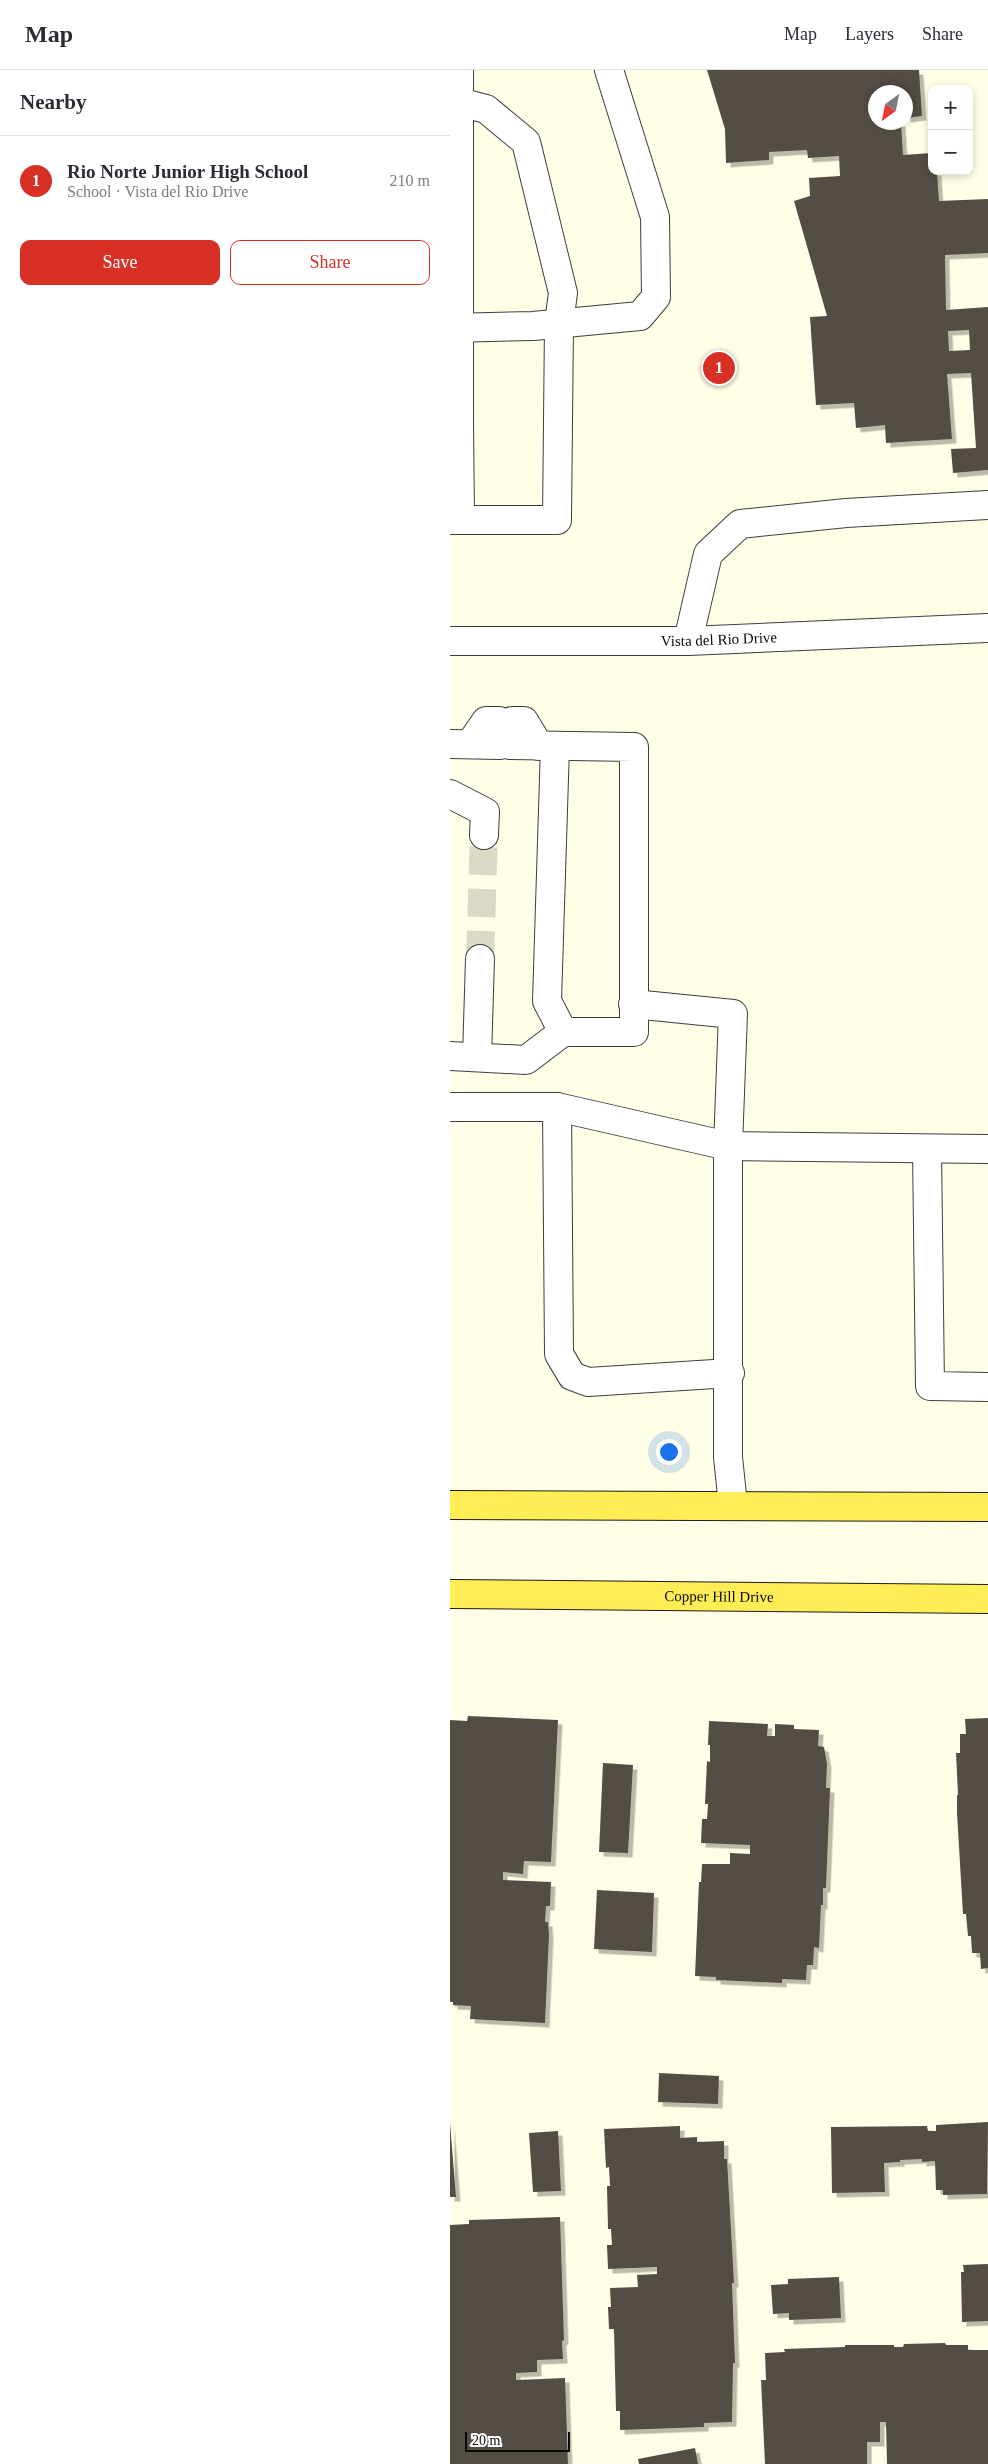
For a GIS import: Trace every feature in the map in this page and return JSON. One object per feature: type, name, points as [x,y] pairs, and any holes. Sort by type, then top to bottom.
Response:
[{"type":"main road","points":[[450,1505],[988,1507]]},
{"type":"main road","name":"Copper Hill Drive","points":[[450,1594],[988,1599]]},
{"type":"street","points":[[458,102],[486,109],[526,142],[562,293],[559,323],[557,520],[455,520],[454,255],[458,102],[459,70]]},
{"type":"street","points":[[454,328],[559,323],[640,316],[656,297],[656,217],[609,70]]},
{"type":"street","points":[[688,641],[708,554],[740,524],[846,513],[988,506]]},
{"type":"street","name":"Vista del Rio Drive","points":[[450,641],[688,641],[988,628]]},
{"type":"street","points":[[450,1056],[526,1060],[563,1032],[634,1032],[634,747],[547,746],[505,733],[486,721],[460,744]]},
{"type":"street","points":[[547,746],[547,1002],[563,1032]]},
{"type":"street","points":[[450,794],[485,812],[484,835]]},
{"type":"street","points":[[477,1057],[480,959]]},
{"type":"street","points":[[633,1004],[733,1014],[728,1146],[730,1373],[728,1457],[733,1506]]},
{"type":"street","points":[[450,1107],[557,1107],[728,1146],[988,1149]]},
{"type":"street","points":[[557,1107],[559,1354],[572,1376],[588,1382],[730,1373]]},
{"type":"street","points":[[927,1149],[930,1386],[988,1387]]},
{"type":"building","points":[[707,70],[919,70],[922,116],[913,117],[913,85],[868,85],[868,130],[901,130],[903,155],[928,153],[928,175],[937,175],[939,201],[988,199],[988,253],[945,255],[946,310],[988,307],[988,470],[953,473],[951,449],[976,448],[971,373],[947,374],[952,439],[886,443],[885,425],[856,428],[854,403],[816,405],[810,317],[827,316],[794,201],[810,196],[809,178],[840,176],[839,156],[808,158],[807,150],[769,152],[769,160],[726,163],[725,129]],"holes":[[[969,330],[970,350],[949,351],[948,331]]]},
{"type":"building","points":[[468,1716],[558,1720],[551,1862],[524,1861],[523,1874],[503,1872],[503,1880],[551,1882],[550,1906],[546,1906],[545,1922],[548,1922],[549,1935],[545,2023],[470,2019],[471,2006],[453,2005],[453,2002],[450,2002],[450,1720],[467,1721]]},
{"type":"building","points":[[988,1718],[988,1968],[981,1969],[980,1953],[972,1953],[971,1936],[968,1936],[966,1914],[963,1914],[957,1813],[956,1753],[960,1753],[960,1734],[966,1734],[965,1719]]},
{"type":"building","points":[[709,1721],[768,1724],[767,1736],[775,1736],[775,1724],[794,1725],[794,1729],[819,1730],[818,1746],[824,1747],[827,1764],[826,1788],[830,1788],[826,1888],[823,1888],[823,1905],[821,1905],[819,1948],[814,1947],[813,1965],[807,1965],[806,1980],[782,1979],[782,1983],[716,1980],[716,1977],[695,1976],[699,1882],[701,1882],[702,1864],[730,1864],[730,1853],[750,1854],[750,1845],[701,1843],[702,1819],[707,1819],[708,1804],[705,1804],[707,1761],[710,1762],[710,1745],[708,1745]]},
{"type":"building","points":[[603,1763],[633,1765],[628,1853],[599,1852]]},
{"type":"building","points":[[597,1890],[654,1893],[652,1952],[594,1949]]},
{"type":"building","points":[[659,2073],[719,2076],[718,2104],[658,2102]]},
{"type":"building","points":[[988,2122],[987,2194],[943,2195],[943,2190],[936,2190],[935,2161],[922,2162],[922,2159],[884,2163],[885,2192],[832,2193],[831,2127],[927,2126],[928,2131],[936,2131],[936,2125]]},
{"type":"building","points":[[450,2123],[456,2197],[450,2197]]},
{"type":"building","points":[[680,2126],[680,2138],[697,2137],[697,2142],[724,2141],[724,2159],[727,2159],[734,2283],[732,2283],[735,2363],[733,2363],[732,2422],[704,2423],[704,2427],[620,2430],[620,2411],[616,2411],[614,2329],[609,2329],[608,2307],[611,2307],[610,2288],[638,2287],[637,2275],[657,2274],[657,2267],[608,2269],[607,2245],[612,2245],[611,2229],[608,2229],[607,2186],[610,2186],[609,2167],[606,2168],[604,2129]]},
{"type":"building","points":[[558,2131],[561,2191],[533,2192],[529,2133]]},
{"type":"building","points":[[560,2217],[563,2359],[537,2360],[537,2372],[516,2373],[516,2380],[565,2378],[568,2464],[450,2464],[450,2225],[469,2224],[469,2220]]},
{"type":"building","points":[[988,2264],[988,2321],[962,2322],[961,2272],[964,2272],[963,2265]]},
{"type":"building","points":[[839,2277],[841,2318],[789,2320],[789,2313],[773,2314],[771,2285],[788,2284],[788,2279]]},
{"type":"building","points":[[945,2343],[946,2345],[968,2345],[968,2350],[988,2350],[988,2464],[887,2464],[886,2422],[880,2422],[880,2442],[867,2442],[867,2464],[765,2464],[761,2380],[766,2380],[765,2353],[785,2352],[784,2349],[845,2347],[845,2345],[894,2345],[894,2347],[903,2347],[904,2344]]},
{"type":"building","points":[[695,2448],[698,2464],[639,2464],[638,2459]]},
{"type":"tunnel","points":[[480,959],[484,835]]},
{"type":"place","name":"Rio Norte Junior High School","points":[[719,368]]}]
